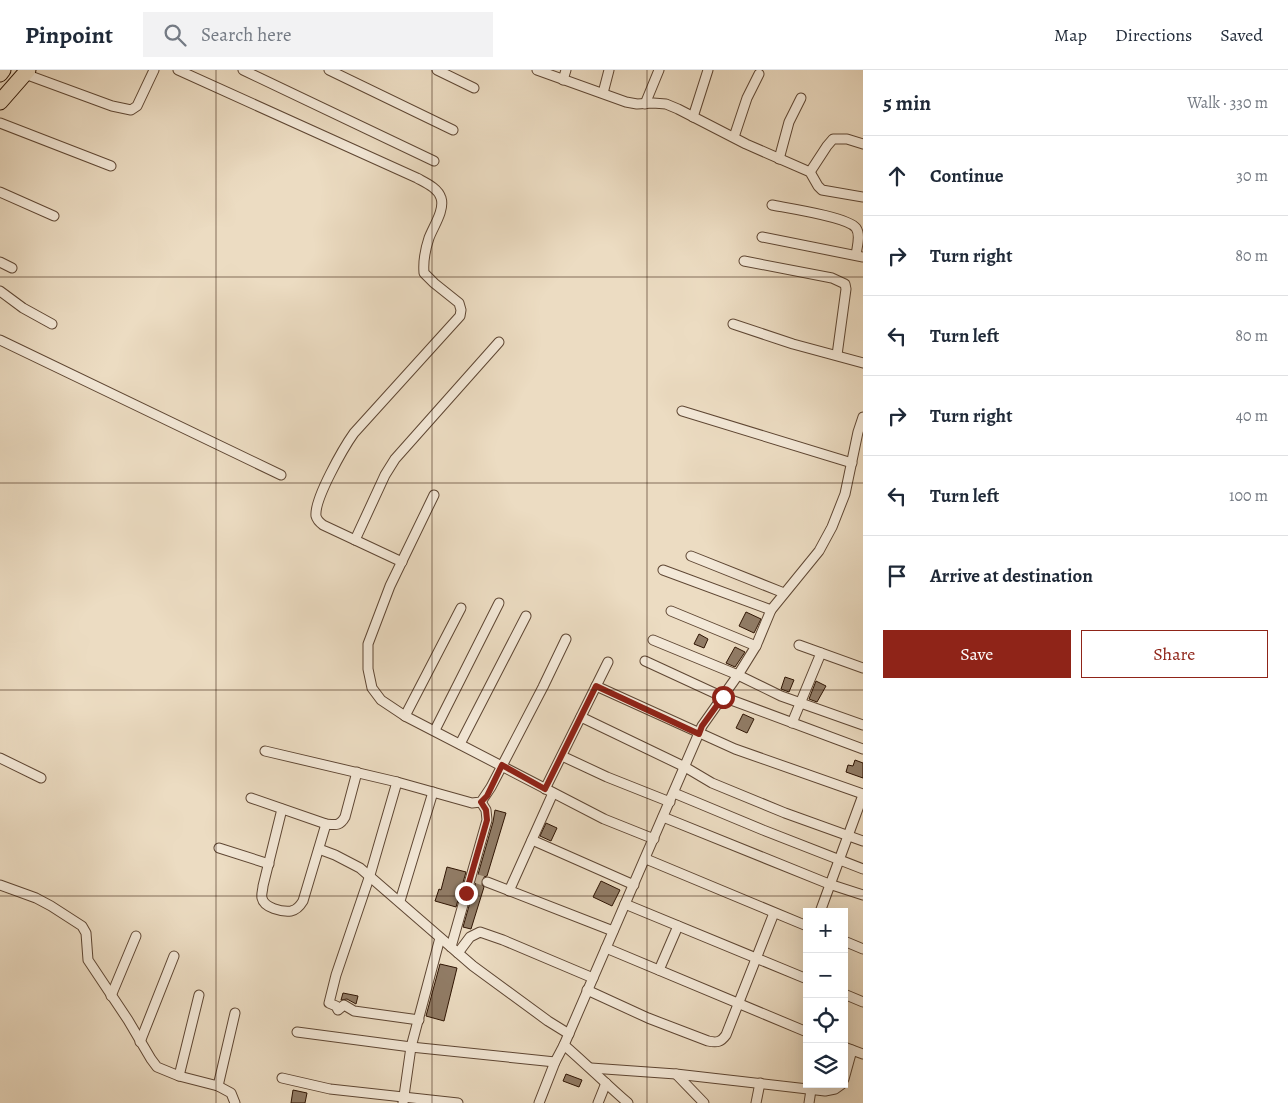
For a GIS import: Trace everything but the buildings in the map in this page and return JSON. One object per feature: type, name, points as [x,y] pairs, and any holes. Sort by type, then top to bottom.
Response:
[{"type":"highway","points":[[0,74],[3,70]]},
{"type":"highway","points":[[0,102],[26,72]]},
{"type":"street","points":[[26,72],[112,106],[131,110],[137,106],[154,70]]},
{"type":"street","points":[[178,70],[403,171],[430,185],[438,192],[442,199],[424,256],[424,273],[459,303],[460,316],[354,433],[337,459],[318,502],[315,514],[317,520],[322,525],[402,562]]},
{"type":"street","points":[[243,70],[434,161]]},
{"type":"street","points":[[329,70],[453,130]]},
{"type":"street","points":[[436,70],[474,88]]},
{"type":"street","points":[[536,70],[626,102],[666,104],[810,172],[822,190],[863,197]]},
{"type":"street","points":[[563,80],[566,70]]},
{"type":"street","points":[[603,94],[610,70]]},
{"type":"street","points":[[646,104],[659,70]]},
{"type":"street","points":[[693,117],[708,70]]},
{"type":"street","points":[[734,137],[747,98],[759,74]]},
{"type":"street","points":[[779,159],[789,122],[801,98]]},
{"type":"street","points":[[0,123],[110,166]]},
{"type":"street","points":[[810,172],[833,139],[846,139],[863,144]]},
{"type":"street","points":[[0,192],[54,216]]},
{"type":"street","points":[[762,237],[859,256],[858,234],[855,227],[846,221],[772,205]]},
{"type":"street","points":[[744,261],[832,278],[845,284],[837,355]]},
{"type":"street","points":[[0,262],[12,268]]},
{"type":"street","points":[[0,291],[23,308],[52,324]]},
{"type":"street","points":[[733,324],[793,344],[863,362]]},
{"type":"street","points":[[0,340],[281,475]]},
{"type":"street","points":[[355,540],[395,458],[499,342]]},
{"type":"street","points":[[682,411],[852,463]]},
{"type":"street","points":[[539,1103],[555,1062],[564,1046],[646,859],[702,726],[756,646],[772,610],[819,551],[832,527],[845,494],[863,417]]},
{"type":"street","points":[[434,495],[402,562],[368,644],[368,669],[372,688],[381,700],[405,716],[604,819],[654,839]]},
{"type":"street","points":[[691,556],[784,593]]},
{"type":"street","points":[[663,570],[772,610]]},
{"type":"street","points":[[435,730],[498,602]]},
{"type":"street","points":[[405,716],[460,608]]},
{"type":"street","points":[[671,611],[756,646]]},
{"type":"street","points":[[460,744],[526,616]]},
{"type":"street","points":[[265,751],[397,782],[472,803],[481,802],[487,796],[566,638]]},
{"type":"street","points":[[653,640],[738,675],[781,696],[863,725]]},
{"type":"street","points":[[798,645],[863,668]]},
{"type":"street","points":[[792,723],[821,653]]},
{"type":"street","points":[[645,661],[723,697],[863,749]]},
{"type":"street","points":[[509,891],[532,840],[562,756],[608,662]]},
{"type":"street","points":[[596,686],[735,749],[863,795],[821,908]]},
{"type":"street","points":[[581,717],[685,767],[712,783],[863,841]]},
{"type":"street","points":[[562,756],[607,777],[670,802]]},
{"type":"street","points":[[0,758],[42,778]]},
{"type":"street","points":[[251,798],[326,824],[337,826],[342,823],[345,817],[357,772]]},
{"type":"street","points":[[397,782],[370,875],[336,975],[329,1003],[336,1006],[338,1010],[344,1005],[354,1011],[419,1020]]},
{"type":"street","points":[[400,902],[433,792]]},
{"type":"street","points":[[674,793],[744,823],[863,869]]},
{"type":"street","points":[[454,950],[487,820],[486,810],[481,802]]},
{"type":"street","points":[[282,809],[268,864],[262,899],[267,906],[290,911],[298,908],[303,901],[326,824]]},
{"type":"street","points":[[664,817],[829,884],[863,895]]},
{"type":"street","points":[[532,840],[634,886]]},
{"type":"street","points":[[219,848],[268,864]]},
{"type":"street","points":[[319,849],[347,860],[370,875],[454,950],[548,1021],[569,1034]]},
{"type":"street","points":[[646,859],[803,924]]},
{"type":"street","points":[[487,882],[613,931]]},
{"type":"street","points":[[0,885],[36,898],[82,926],[86,933],[88,960],[150,1059],[157,1067],[179,1076],[218,1086],[231,1093],[235,1103]]},
{"type":"street","points":[[626,904],[803,977]]},
{"type":"street","points":[[587,990],[648,1018],[708,1041],[716,1042],[722,1040],[726,1035],[774,913]]},
{"type":"street","points":[[659,970],[678,926]]},
{"type":"street","points":[[454,950],[474,934],[480,932],[593,978]]},
{"type":"street","points":[[111,996],[136,936]]},
{"type":"street","points":[[404,1100],[411,1047],[440,938]]},
{"type":"street","points":[[848,943],[863,949]]},
{"type":"street","points":[[606,948],[803,1030]]},
{"type":"street","points":[[140,1042],[174,956]]},
{"type":"street","points":[[179,1076],[199,995]]},
{"type":"street","points":[[848,996],[863,1002]]},
{"type":"street","points":[[218,1086],[235,1013]]},
{"type":"street","points":[[297,1032],[411,1047],[555,1062]]},
{"type":"street","points":[[564,1046],[591,1068],[628,1103]]},
{"type":"street","points":[[848,1048],[863,1054]]},
{"type":"street","points":[[591,1068],[676,1074],[811,1090],[825,1091],[837,1088]]},
{"type":"street","points":[[676,1074],[704,1103]]},
{"type":"street","points":[[282,1078],[330,1089],[404,1100],[458,1103]]},
{"type":"street","points":[[756,1103],[760,1083]]},
{"type":"street","points":[[598,1103],[606,1084]]},
{"type":"street","points":[[809,1103],[811,1090]]},
{"type":"tunnel","points":[[474,878],[487,882]]},
{"type":"route","points":[[466,893],[487,820],[486,810],[481,802],[487,796],[502,765],[545,789],[596,686],[699,734],[702,726],[723,697]]}]
